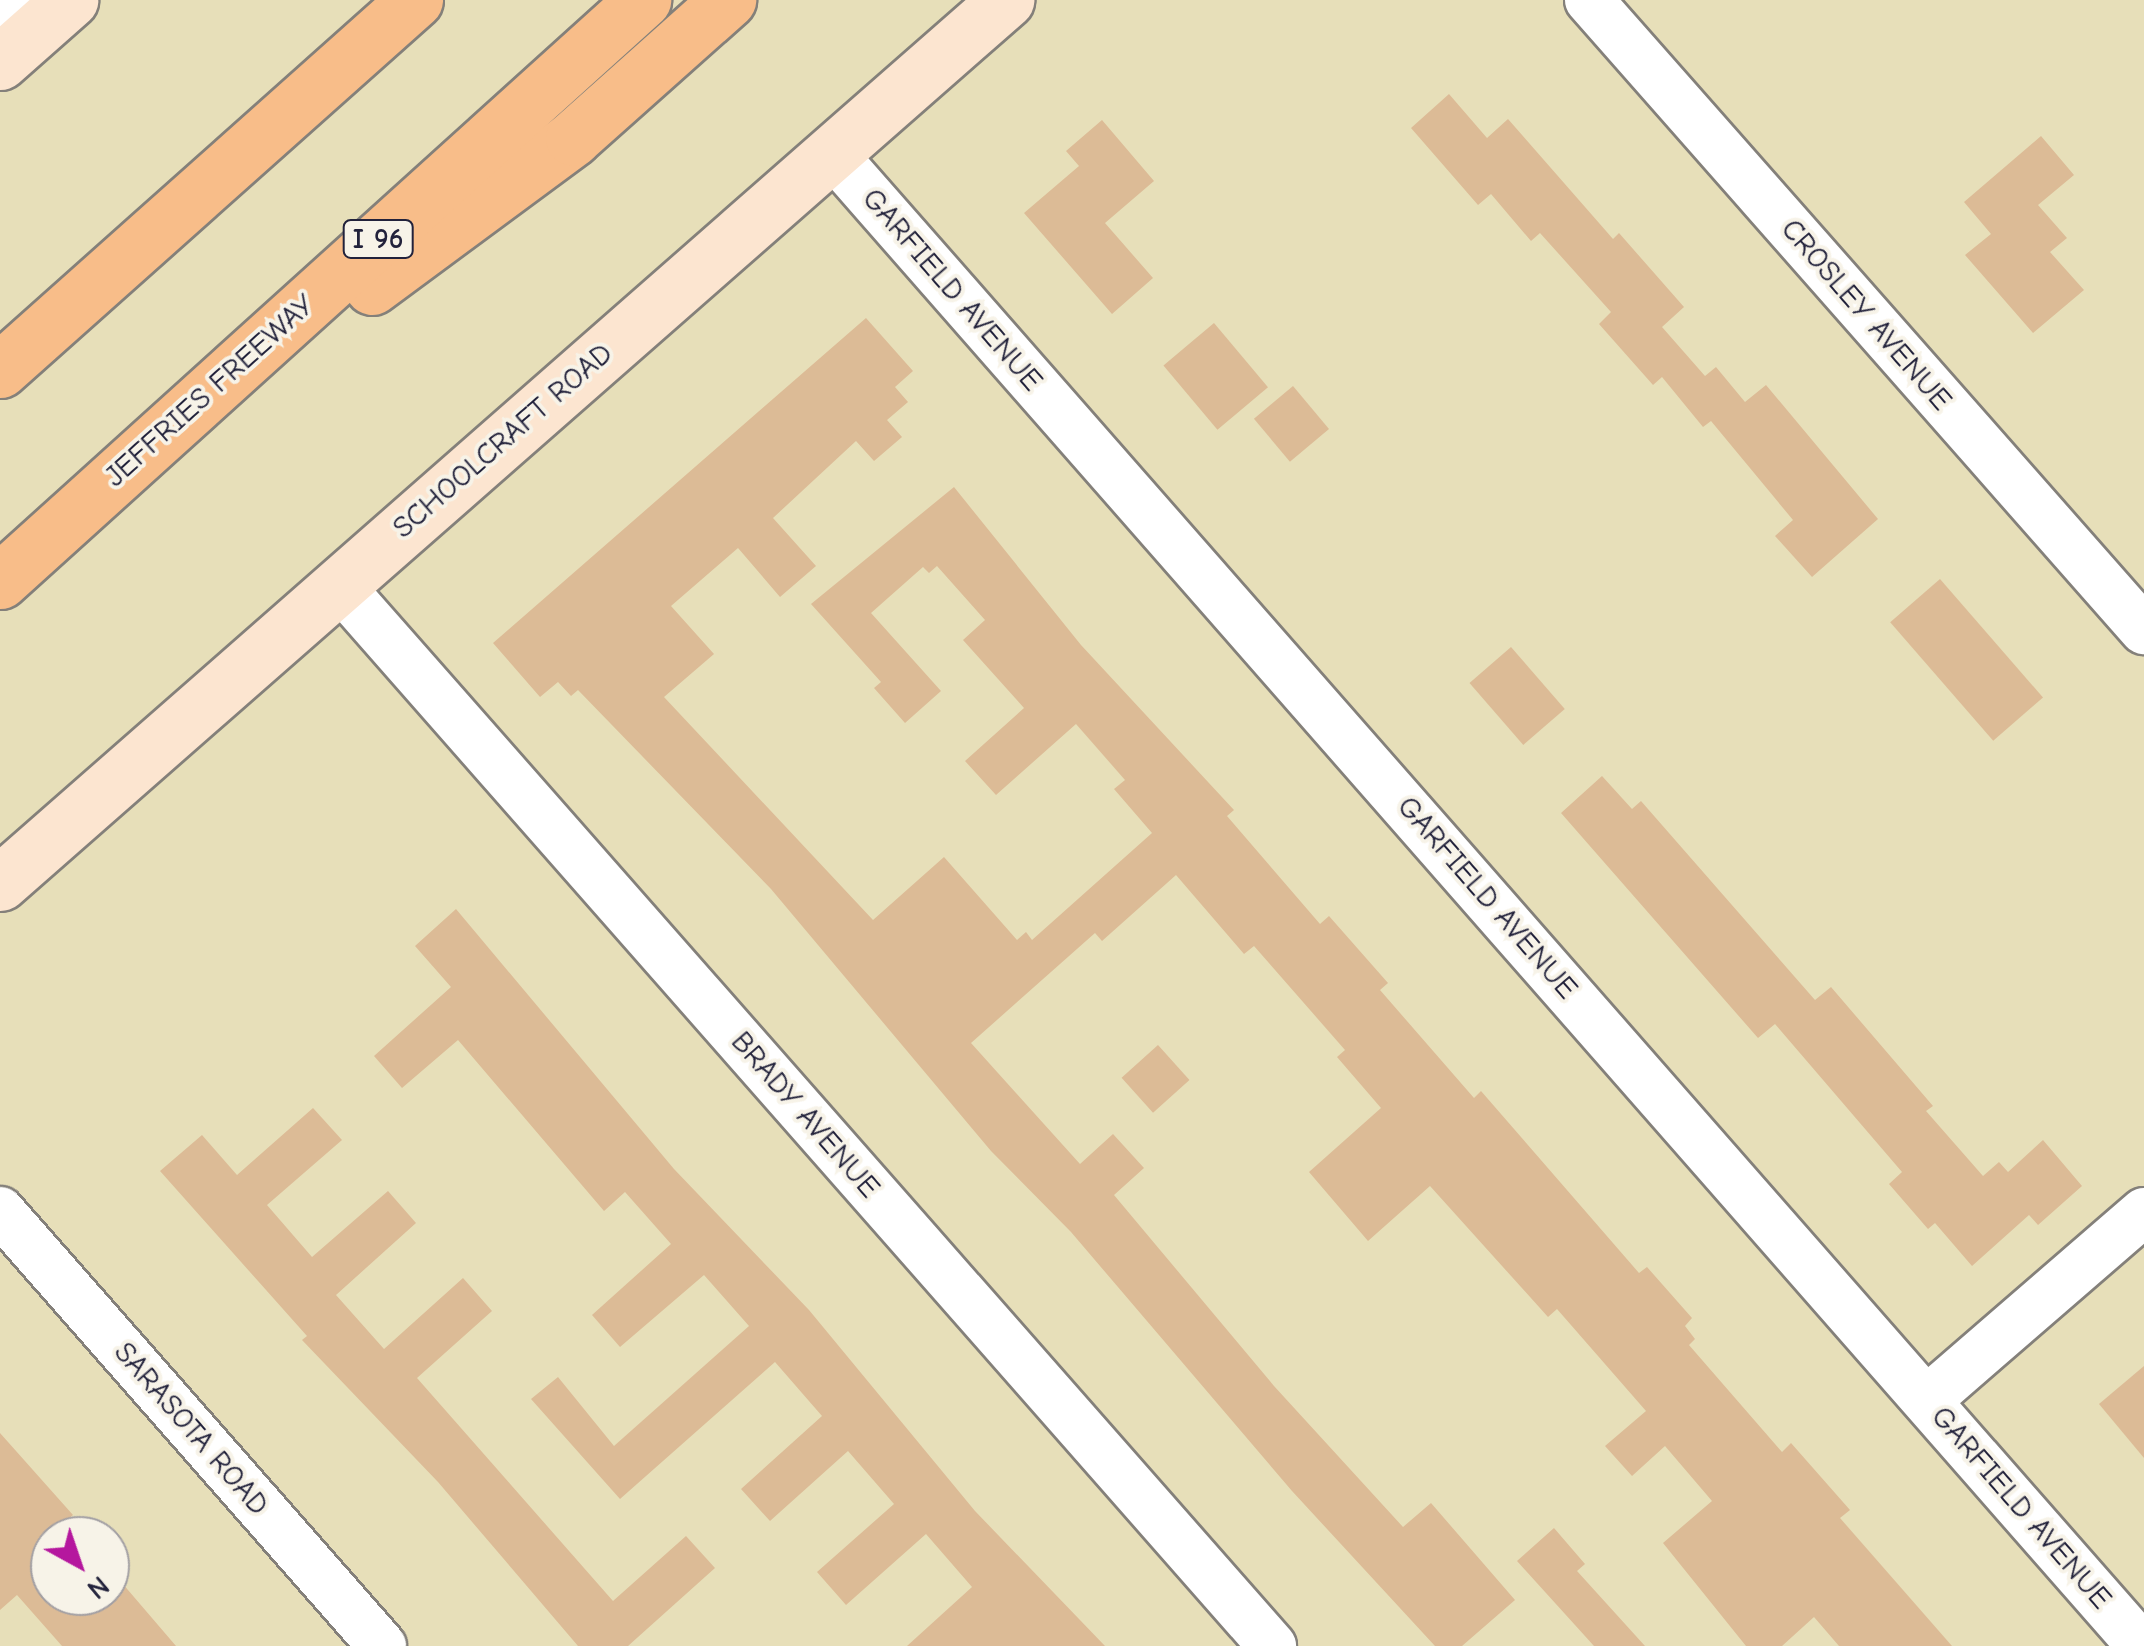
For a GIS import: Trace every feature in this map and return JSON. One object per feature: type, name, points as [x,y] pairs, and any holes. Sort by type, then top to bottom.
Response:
[{"type":"highway","points":[[0,370],[414,0]]},
{"type":"highway","name":"JEFFRIES FREEWAY","points":[[0,581],[643,0]]},
{"type":"highway","points":[[113,479],[574,138],[728,0]]},
{"type":"main road","name":"SCHOOLCRAFT ROAD","points":[[0,883],[1006,0]]},
{"type":"street","name":"CROSLEY AVENUE","points":[[1589,0],[2144,630]]},
{"type":"street","name":"GARFIELD AVENUE","points":[[831,152],[2141,1646]]},
{"type":"street","name":"BRADY AVENUE","points":[[339,585],[1272,1646]]},
{"type":"street","name":"SARASOTA ROAD","points":[[0,1212],[382,1646]]},
{"type":"street","points":[[1928,1400],[2144,1212]]},
{"type":"building","points":[[1449,94],[1487,138],[1508,119],[1613,239],[1619,233],[1684,307],[1662,327],[1705,376],[1716,367],[1745,402],[1766,385],[1878,519],[1812,577],[1775,536],[1793,520],[1711,421],[1703,427],[1662,377],[1653,385],[1599,324],[1611,312],[1540,233],[1531,241],[1491,194],[1478,205],[1411,128]]},
{"type":"building","points":[[1102,120],[1154,181],[1105,223],[1153,278],[1112,314],[1024,213],[1079,166],[1066,151]]},
{"type":"building","points":[[2041,136],[2074,175],[2038,205],[2067,238],[2050,252],[2084,290],[2033,333],[1965,255],[1991,234],[1964,202]]},
{"type":"building","points":[[866,318],[913,371],[895,387],[908,402],[887,420],[902,437],[874,461],[856,441],[773,518],[816,566],[780,597],[738,548],[671,606],[714,654],[664,697],[873,920],[944,857],[1017,940],[1026,932],[1032,940],[1152,833],[1114,789],[1125,780],[1076,724],[996,795],[965,761],[1024,708],[963,640],[985,620],[937,566],[929,573],[923,567],[871,613],[941,691],[905,723],[874,688],[881,682],[811,604],[954,487],[1081,645],[1234,810],[1227,816],[1320,924],[1329,916],[1388,983],[1380,990],[1474,1098],[1481,1091],[1639,1273],[1647,1267],[1692,1318],[1685,1326],[1695,1339],[1689,1345],[1782,1452],[1791,1443],[1850,1510],[1840,1518],[1952,1646],[1839,1646],[1814,1617],[1782,1646],[1746,1646],[1663,1543],[1712,1501],[1665,1446],[1632,1476],[1605,1446],[1646,1411],[1557,1309],[1548,1317],[1430,1186],[1368,1241],[1309,1172],[1381,1108],[1337,1057],[1345,1050],[1254,946],[1244,954],[1176,875],[1102,941],[1095,933],[971,1043],[1080,1164],[1113,1134],[1144,1168],[1114,1195],[1274,1386],[1403,1527],[1431,1503],[1515,1600],[1462,1646],[1435,1646],[1292,1491],[1071,1232],[991,1151],[771,889],[578,690],[571,696],[558,682],[540,697],[493,643]]},
{"type":"building","points":[[1214,323],[1268,387],[1217,430],[1163,365]]},
{"type":"building","points":[[1293,386],[1329,429],[1290,462],[1254,419]]},
{"type":"building","points":[[1940,579],[2043,697],[1993,741],[1890,622]]},
{"type":"building","points":[[1511,647],[1565,709],[1523,745],[1469,683]]},
{"type":"building","points":[[1602,776],[1632,809],[1641,801],[1815,1000],[1831,987],[1933,1106],[1926,1111],[1983,1176],[1999,1162],[2008,1172],[2043,1140],[2082,1186],[2038,1225],[2029,1215],[1972,1266],[1935,1223],[1928,1229],[1889,1184],[1902,1172],[1775,1024],[1758,1038],[1561,813]]},
{"type":"building","points":[[456,909],[674,1169],[809,1310],[975,1511],[1105,1646],[907,1646],[972,1587],[926,1534],[846,1605],[817,1572],[894,1504],[848,1451],[770,1521],[741,1489],[822,1416],[775,1362],[620,1499],[531,1399],[558,1377],[614,1446],[749,1326],[704,1275],[620,1347],[592,1315],[671,1244],[625,1192],[604,1211],[458,1040],[402,1088],[374,1056],[451,987],[415,946]]},
{"type":"building","points":[[1158,1045],[1189,1080],[1153,1113],[1122,1078]]},
{"type":"building","points":[[313,1108],[342,1140],[267,1205],[312,1257],[388,1191],[416,1223],[336,1295],[384,1349],[463,1278],[492,1311],[417,1378],[613,1601],[686,1536],[715,1568],[628,1646],[578,1646],[438,1482],[302,1340],[307,1336],[160,1171],[202,1135],[237,1175]]},
{"type":"building","points":[[2144,1366],[2144,1458],[2099,1404]]},
{"type":"building","points":[[0,1433],[73,1515],[30,1516],[30,1610],[17,1595],[0,1610]]},
{"type":"building","points":[[1554,1528],[1585,1564],[1577,1571],[1645,1646],[1594,1646],[1517,1561]]},
{"type":"building","points":[[130,1592],[176,1646],[62,1646],[36,1616],[130,1616]]}]
